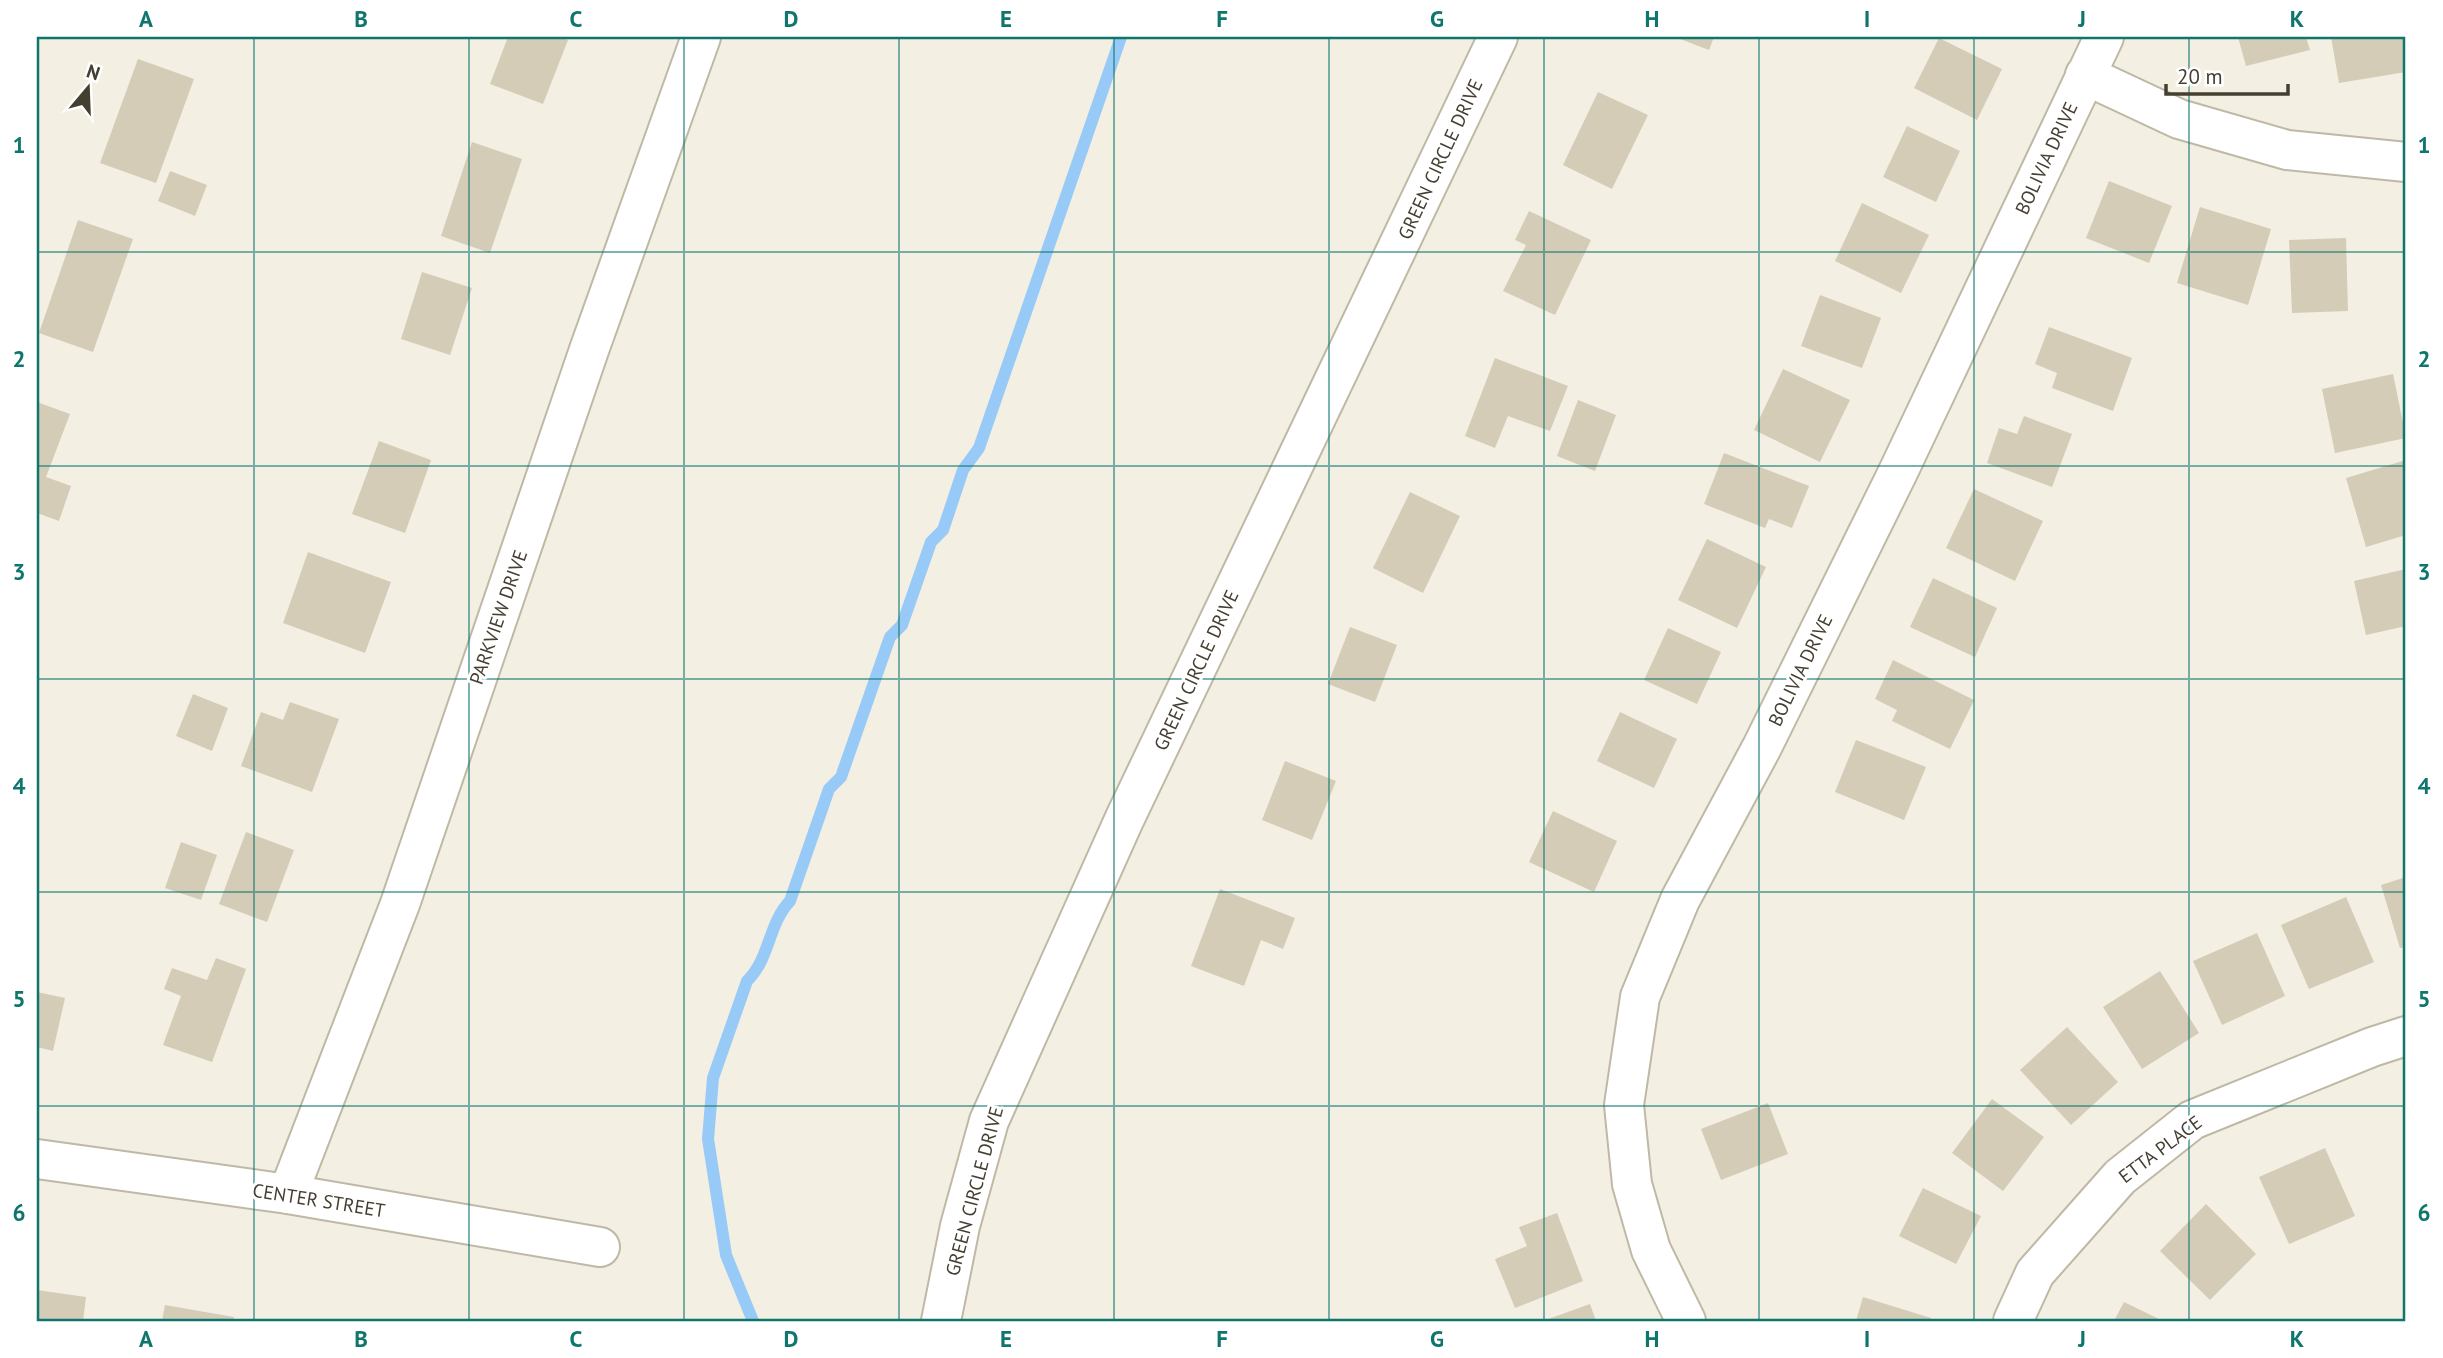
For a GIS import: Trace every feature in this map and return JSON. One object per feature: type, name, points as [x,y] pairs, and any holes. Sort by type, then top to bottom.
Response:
[{"type":"street","name":"PARKVIEW DRIVE","points":[[288,1194],[400,904],[589,350],[701,37]]},
{"type":"street","name":"GREEN CIRCLE DRIVE","points":[[941,1321],[960,1226],[989,1121],[1124,820],[1498,37]]},
{"type":"street","name":"BOLIVIA DRIVE","points":[[1686,1321],[1651,1250],[1632,1184],[1624,1105],[1640,997],[1680,900],[1762,747],[1898,472],[2104,37]]},
{"type":"street","points":[[2085,75],[2179,119],[2287,150],[2406,162]]},
{"type":"street","name":"ETTA PLACE","points":[[2013,1321],[2035,1273],[2111,1186],[2192,1120],[2372,1047],[2406,1037]]},
{"type":"street","name":"CENTER STREET","points":[[37,1159],[288,1194],[600,1247]]},
{"type":"building","points":[[508,37],[561,37],[568,40],[543,104],[490,84]]},
{"type":"building","points":[[1675,37],[1714,37],[1709,50]]},
{"type":"building","points":[[2238,37],[2306,37],[2310,50],[2246,66]]},
{"type":"building","points":[[2331,37],[2404,37],[2406,72],[2339,83]]},
{"type":"building","points":[[1939,38],[2002,69],[1977,120],[1914,88]]},
{"type":"building","points":[[138,59],[194,79],[156,183],[100,163]]},
{"type":"building","points":[[1598,92],[1648,115],[1612,189],[1563,165]]},
{"type":"building","points":[[1907,126],[1960,151],[1936,202],[1883,177]]},
{"type":"building","points":[[472,142],[522,159],[490,253],[441,236]]},
{"type":"building","points":[[170,171],[207,185],[195,216],[158,201]]},
{"type":"building","points":[[2109,181],[2172,206],[2149,263],[2086,238]]},
{"type":"building","points":[[1862,203],[1929,235],[1901,293],[1835,261]]},
{"type":"building","points":[[2200,207],[2271,229],[2248,305],[2177,283]]},
{"type":"building","points":[[1529,211],[1591,240],[1555,315],[1503,291],[1526,245],[1515,240]]},
{"type":"building","points":[[78,220],[133,239],[93,352],[39,333]]},
{"type":"building","points":[[2346,238],[2348,311],[2292,313],[2289,240]]},
{"type":"building","points":[[422,272],[472,288],[450,355],[401,339]]},
{"type":"building","points":[[1820,295],[1881,318],[1862,368],[1801,346]]},
{"type":"building","points":[[2049,327],[2132,358],[2113,411],[2052,388],[2057,373],[2035,364]]},
{"type":"building","points":[[1495,358],[1568,386],[1550,431],[1508,416],[1495,448],[1465,436]]},
{"type":"building","points":[[1783,369],[1850,400],[1820,462],[1754,430]]},
{"type":"building","points":[[2393,374],[2406,438],[2335,453],[2322,389]]},
{"type":"building","points":[[1578,400],[1616,415],[1595,471],[1557,456]]},
{"type":"building","points":[[37,402],[70,414],[46,477],[71,486],[59,521],[37,513]]},
{"type":"building","points":[[2024,416],[2072,434],[2052,487],[1987,463],[1999,428],[2017,434]]},
{"type":"building","points":[[379,441],[431,460],[405,533],[352,514]]},
{"type":"building","points":[[1724,453],[1809,486],[1792,528],[1769,519],[1765,528],[1704,504]]},
{"type":"building","points":[[2406,460],[2406,535],[2366,547],[2346,478]]},
{"type":"building","points":[[1974,489],[2043,521],[2015,581],[1946,548]]},
{"type":"building","points":[[1410,492],[1460,516],[1423,593],[1373,568]]},
{"type":"building","points":[[1707,539],[1766,567],[1737,628],[1678,600]]},
{"type":"building","points":[[308,552],[391,582],[365,653],[283,623]]},
{"type":"building","points":[[2406,569],[2406,626],[2366,635],[2354,581]]},
{"type":"building","points":[[1933,578],[1997,608],[1975,657],[1910,627]]},
{"type":"building","points":[[1350,627],[1397,645],[1375,702],[1328,684]]},
{"type":"building","points":[[1668,628],[1721,652],[1697,704],[1644,680]]},
{"type":"building","points":[[1893,660],[1974,700],[1950,749],[1892,721],[1897,710],[1875,699]]},
{"type":"building","points":[[193,694],[228,708],[212,751],[176,736]]},
{"type":"building","points":[[290,702],[339,719],[312,792],[241,766],[261,712],[283,720]]},
{"type":"building","points":[[1620,712],[1677,739],[1654,788],[1597,761]]},
{"type":"building","points":[[1856,740],[1926,767],[1904,820],[1835,792]]},
{"type":"building","points":[[1285,761],[1336,781],[1312,840],[1262,820]]},
{"type":"building","points":[[1553,811],[1617,841],[1594,892],[1529,862]]},
{"type":"building","points":[[246,832],[294,850],[267,922],[219,904]]},
{"type":"building","points":[[181,842],[217,855],[201,900],[165,888]]},
{"type":"building","points":[[2406,877],[2406,947],[2400,948],[2381,885]]},
{"type":"building","points":[[1220,889],[1295,918],[1283,949],[1261,940],[1244,986],[1191,966]]},
{"type":"building","points":[[2346,897],[2374,962],[2309,989],[2281,925]]},
{"type":"building","points":[[2257,933],[2285,996],[2222,1025],[2193,961]]},
{"type":"building","points":[[216,958],[246,969],[212,1062],[163,1045],[181,996],[164,989],[172,968],[207,980]]},
{"type":"building","points":[[2160,971],[2199,1033],[2142,1069],[2103,1007]]},
{"type":"building","points":[[37,992],[65,998],[53,1051],[37,1047]]},
{"type":"building","points":[[2067,1027],[2118,1082],[2071,1125],[2020,1070]]},
{"type":"building","points":[[1992,1099],[2044,1137],[2003,1191],[1952,1153]]},
{"type":"building","points":[[1768,1103],[1788,1154],[1721,1180],[1701,1129]]},
{"type":"building","points":[[2325,1148],[2355,1216],[2289,1244],[2259,1177]]},
{"type":"building","points":[[1923,1188],[1981,1216],[1956,1264],[1899,1236]]},
{"type":"building","points":[[2206,1204],[2256,1254],[2210,1300],[2160,1251]]},
{"type":"building","points":[[1557,1213],[1583,1281],[1515,1308],[1495,1259],[1527,1246],[1519,1227]]},
{"type":"building","points":[[37,1290],[86,1297],[83,1321],[37,1321]]},
{"type":"building","points":[[1863,1297],[1931,1318],[1930,1321],[1856,1321]]},
{"type":"building","points":[[2124,1302],[2163,1321],[2114,1321]]},
{"type":"building","points":[[1590,1304],[1596,1321],[1543,1321]]},
{"type":"building","points":[[165,1305],[234,1317],[233,1321],[162,1321]]},
{"type":"waterway","points":[[753,1321],[726,1255],[708,1139],[713,1078],[747,981],[755,972],[777,920],[790,901],[829,789],[841,777],[890,637],[902,625],[931,542],[943,530],[963,470],[979,448],[1121,37]]}]
